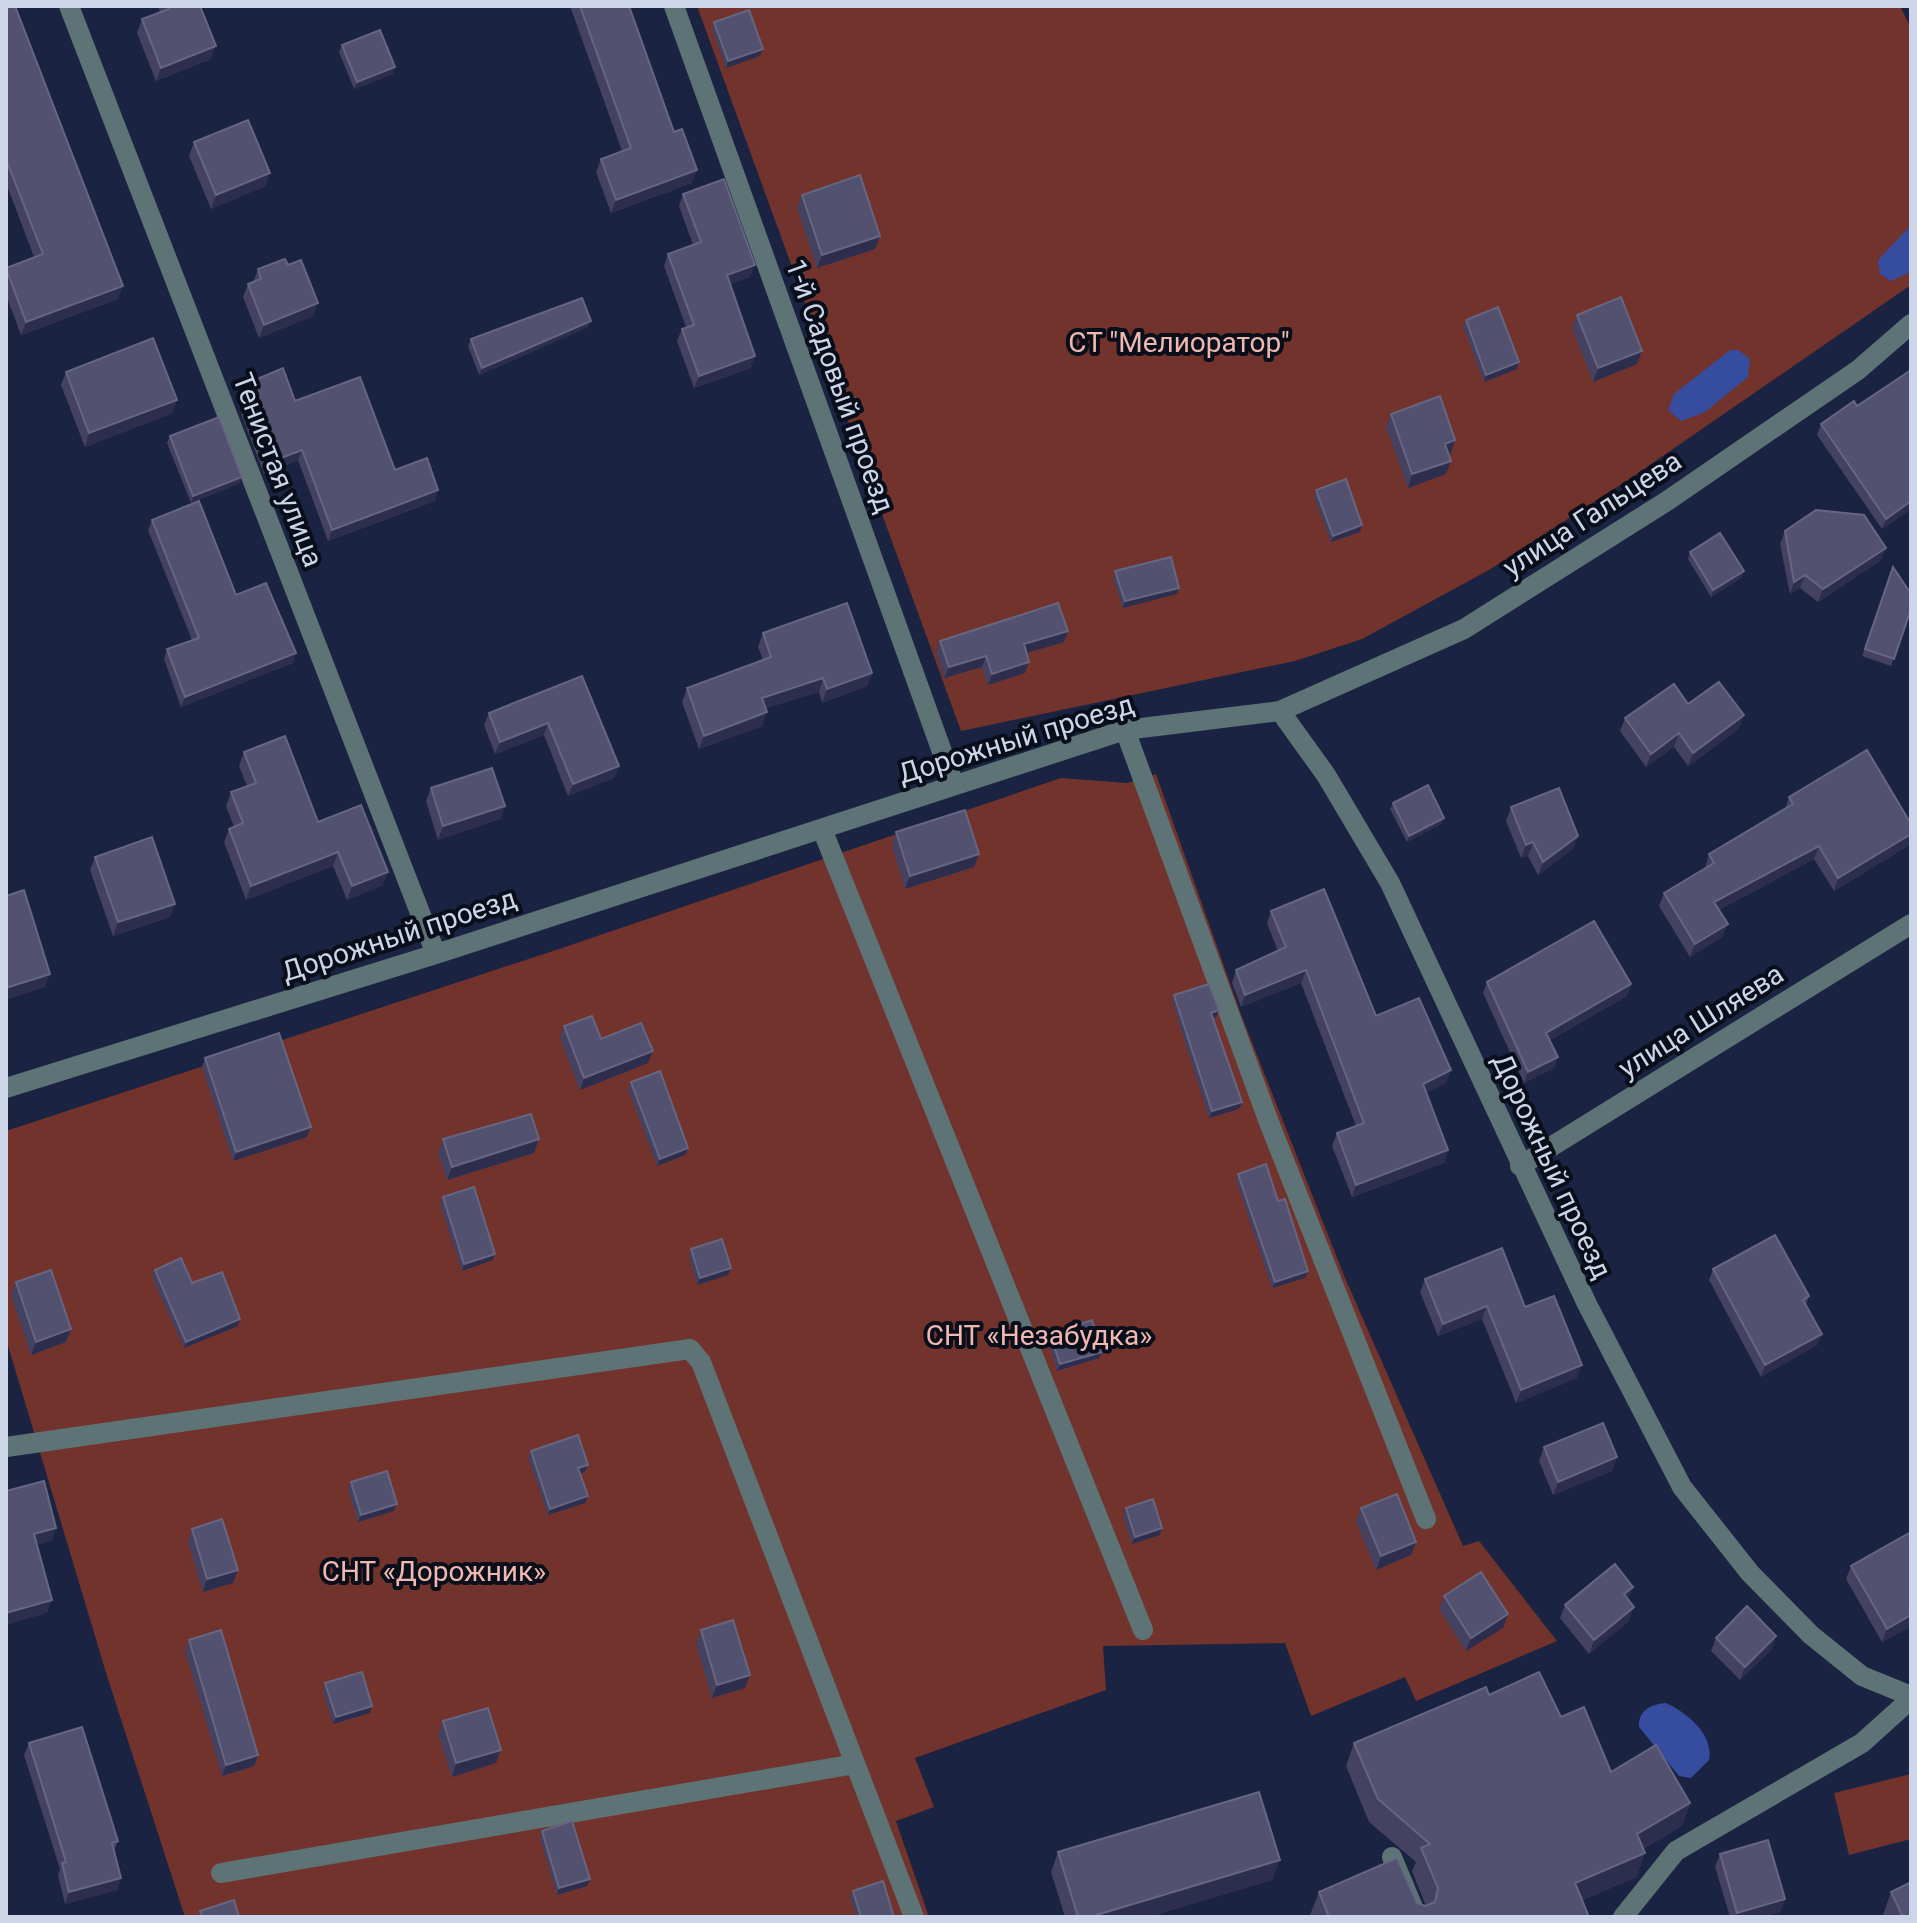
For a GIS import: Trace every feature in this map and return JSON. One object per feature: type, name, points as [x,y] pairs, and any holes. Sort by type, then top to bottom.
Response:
[{"type":"street","name":"Тенистая улица","points":[[69,6],[436,954]]},
{"type":"street","name":"1-й Садовый проезд","points":[[674,6],[954,785]]},
{"type":"street","name":"улица Гальцева","points":[[1280,711],[1464,629],[1667,501],[1858,370],[1911,324]]},
{"type":"street","name":"Дорожный проезд","points":[[6,1088],[436,954],[1125,730],[1280,711],[1326,775],[1390,883],[1520,1166],[1682,1487],[1750,1573],[1811,1635],[1862,1676],[1911,1697]]},
{"type":"street","points":[[1125,730],[1270,1125],[1426,1519]]},
{"type":"street","points":[[822,829],[1143,1630]]},
{"type":"street","name":"улица Шляева","points":[[1520,1166],[1911,924]]},
{"type":"street","points":[[6,1447],[690,1349],[701,1362],[914,1917]]},
{"type":"street","points":[[1623,1917],[1676,1851],[1862,1743],[1911,1697]]},
{"type":"street","points":[[221,1873],[855,1764]]},
{"type":"street","points":[[1392,1857],[1417,1917]]},
{"type":"green space","name":"СТ \"Мелиоратор\"","points":[[697,6],[1900,6],[1911,28],[1911,285],[1628,480],[1489,570],[1362,639],[1295,661],[961,731]]},
{"type":"green space","points":[[1156,774],[1242,1017],[1345,1278],[1463,1546],[1479,1541],[1557,1641],[1416,1701],[1405,1677],[1311,1716],[1285,1643],[1103,1646],[1106,1690],[915,1758],[934,1807],[896,1821],[929,1917],[185,1917],[107,1676],[6,1339],[6,1131],[562,948],[1061,778],[1127,783]]},
{"type":"green space","points":[[1911,1774],[1911,1839],[1849,1855],[1834,1793]]},
{"type":"water","points":[[1911,225],[1911,272],[1891,281],[1880,274],[1878,260]]},
{"type":"water","points":[[1730,350],[1738,350],[1750,359],[1748,377],[1705,412],[1681,421],[1668,410],[1674,394]]},
{"type":"water","points":[[1666,1703],[1690,1719],[1707,1742],[1709,1760],[1691,1778],[1679,1776],[1639,1727],[1643,1712]]},
{"type":"building","points":[[6,6],[15,6],[123,286],[26,322],[6,268],[43,254],[6,162]]},
{"type":"building","points":[[168,6],[200,6],[216,46],[161,68],[142,19],[169,9]]},
{"type":"building","points":[[580,6],[629,6],[674,132],[682,129],[697,170],[616,200],[601,159],[631,148]]},
{"type":"building","points":[[749,10],[763,49],[728,61],[714,22]]},
{"type":"building","points":[[380,30],[395,67],[357,82],[342,45]]},
{"type":"building","points":[[248,120],[270,173],[216,195],[194,142]]},
{"type":"building","points":[[860,175],[880,236],[822,255],[802,195]]},
{"type":"building","points":[[724,179],[755,265],[727,275],[755,356],[699,376],[682,329],[694,325],[668,254],[701,242],[683,194]]},
{"type":"building","points":[[285,259],[288,265],[301,260],[318,303],[264,325],[248,284],[261,279],[258,269]]},
{"type":"building","points":[[1621,297],[1642,351],[1598,368],[1577,315]]},
{"type":"building","points":[[582,298],[591,321],[482,368],[471,339]]},
{"type":"building","points":[[1498,307],[1519,362],[1486,375],[1466,320]]},
{"type":"building","points":[[153,338],[177,400],[89,433],[66,372]]},
{"type":"building","points":[[283,368],[295,401],[360,377],[395,470],[427,458],[438,490],[332,530],[302,450],[268,463],[245,403],[257,398],[250,382]]},
{"type":"building","points":[[1911,370],[1911,501],[1886,519],[1821,424],[1854,401],[1857,406]]},
{"type":"building","points":[[1440,396],[1455,440],[1445,444],[1451,461],[1412,474],[1391,414]]},
{"type":"building","points":[[219,417],[242,477],[193,496],[170,436]]},
{"type":"building","points":[[1346,479],[1362,525],[1333,536],[1316,490]]},
{"type":"building","points":[[199,501],[236,595],[266,583],[296,653],[185,697],[167,649],[199,638],[152,520]]},
{"type":"building","points":[[1816,510],[1864,515],[1886,548],[1823,589],[1805,575],[1794,582],[1785,531]]},
{"type":"building","points":[[1720,533],[1744,571],[1713,590],[1690,552]]},
{"type":"building","points":[[1171,557],[1179,588],[1125,601],[1115,571]]},
{"type":"building","points":[[1893,567],[1911,594],[1911,609],[1894,659],[1865,649]]},
{"type":"building","points":[[847,603],[872,673],[827,689],[823,678],[762,698],[767,712],[704,736],[687,688],[771,657],[763,633]]},
{"type":"building","points":[[1058,603],[1068,631],[1024,644],[1029,662],[992,674],[986,656],[949,667],[940,641]]},
{"type":"building","points":[[582,676],[619,766],[573,784],[548,723],[500,742],[489,713]]},
{"type":"building","points":[[1719,682],[1744,715],[1693,753],[1679,733],[1651,754],[1625,718],[1674,684],[1688,704]]},
{"type":"building","points":[[285,736],[318,822],[361,805],[388,872],[352,886],[338,852],[251,886],[229,829],[243,823],[231,792],[256,783],[244,752]]},
{"type":"building","points":[[1867,750],[1911,824],[1911,834],[1838,878],[1819,846],[1714,902],[1728,924],[1695,944],[1664,893],[1714,863],[1709,854],[1793,804],[1789,797]]},
{"type":"building","points":[[492,768],[505,806],[443,826],[431,788]]},
{"type":"building","points":[[1428,785],[1444,818],[1409,836],[1393,803]]},
{"type":"building","points":[[1559,788],[1578,836],[1543,862],[1533,842],[1526,845],[1511,807]]},
{"type":"building","points":[[965,810],[979,854],[910,876],[896,832]]},
{"type":"building","points":[[152,837],[175,904],[118,922],[95,857]]},
{"type":"building","points":[[1324,889],[1376,1016],[1419,998],[1451,1070],[1423,1084],[1448,1150],[1356,1185],[1337,1133],[1364,1123],[1306,970],[1245,995],[1236,970],[1286,947],[1271,911]]},
{"type":"building","points":[[24,890],[50,974],[6,988],[6,896]]},
{"type":"building","points":[[1594,921],[1631,984],[1546,1033],[1558,1057],[1528,1072],[1487,982]]},
{"type":"building","points":[[1209,984],[1219,1010],[1211,1013],[1242,1102],[1212,1111],[1174,995]]},
{"type":"building","points":[[592,1016],[601,1039],[641,1023],[653,1051],[584,1078],[564,1026]]},
{"type":"building","points":[[279,1033],[311,1127],[236,1152],[205,1058]]},
{"type":"building","points":[[660,1071],[688,1148],[660,1159],[631,1082]]},
{"type":"building","points":[[531,1114],[539,1139],[452,1167],[443,1139]]},
{"type":"building","points":[[1266,1164],[1278,1201],[1285,1199],[1308,1271],[1275,1282],[1238,1174]]},
{"type":"building","points":[[474,1187],[495,1254],[464,1264],[443,1197]]},
{"type":"building","points":[[1775,1235],[1809,1296],[1803,1300],[1822,1334],[1765,1365],[1713,1269]]},
{"type":"building","points":[[722,1239],[731,1268],[700,1278],[691,1249]]},
{"type":"building","points":[[1502,1248],[1525,1307],[1554,1296],[1582,1365],[1521,1390],[1487,1306],[1443,1324],[1425,1279]]},
{"type":"building","points":[[181,1258],[192,1283],[222,1272],[240,1319],[186,1342],[155,1270]]},
{"type":"building","points":[[51,1270],[71,1329],[36,1342],[16,1282]]},
{"type":"building","points":[[1092,1320],[1102,1352],[1060,1364],[1050,1334]]},
{"type":"building","points":[[1603,1423],[1617,1457],[1558,1482],[1544,1447]]},
{"type":"building","points":[[578,1435],[588,1465],[578,1468],[588,1496],[550,1509],[531,1451]]},
{"type":"building","points":[[387,1471],[397,1504],[361,1515],[351,1482]]},
{"type":"building","points":[[44,1481],[56,1528],[34,1534],[52,1600],[6,1613],[6,1491]]},
{"type":"building","points":[[1397,1494],[1416,1542],[1381,1556],[1361,1508]]},
{"type":"building","points":[[1153,1499],[1162,1528],[1135,1537],[1126,1508]]},
{"type":"building","points":[[222,1519],[238,1570],[207,1579],[192,1529]]},
{"type":"building","points":[[1911,1532],[1911,1615],[1887,1629],[1851,1566]]},
{"type":"building","points":[[1615,1564],[1633,1587],[1624,1594],[1634,1607],[1594,1640],[1565,1605]]},
{"type":"building","points":[[1481,1572],[1508,1614],[1471,1638],[1444,1596]]},
{"type":"building","points":[[1747,1606],[1776,1636],[1745,1667],[1716,1638]]},
{"type":"building","points":[[733,1620],[750,1675],[717,1685],[701,1630]]},
{"type":"building","points":[[221,1630],[258,1755],[226,1765],[189,1640]]},
{"type":"building","points":[[362,1672],[372,1706],[336,1717],[325,1683]]},
{"type":"building","points":[[1539,1672],[1561,1717],[1584,1707],[1611,1772],[1656,1745],[1690,1803],[1637,1834],[1645,1853],[1575,1883],[1589,1917],[1329,1917],[1319,1892],[1397,1858],[1417,1903],[1425,1906],[1435,1902],[1438,1888],[1421,1848],[1430,1844],[1378,1799],[1354,1743],[1486,1687],[1489,1695]]},
{"type":"building","points":[[488,1708],[501,1750],[456,1763],[443,1721]]},
{"type":"building","points":[[82,1727],[118,1841],[112,1843],[121,1878],[69,1892],[62,1863],[66,1862],[29,1743]]},
{"type":"building","points":[[1259,1792],[1280,1860],[1090,1917],[1078,1917],[1058,1852]]},
{"type":"building","points":[[572,1821],[590,1879],[559,1888],[542,1831]]},
{"type":"building","points":[[1768,1840],[1785,1899],[1737,1913],[1720,1854]]},
{"type":"building","points":[[883,1881],[894,1917],[861,1917],[853,1891]]},
{"type":"building","points":[[1911,1882],[1911,1917],[1903,1917],[1891,1892]]},
{"type":"building","points":[[234,1900],[239,1917],[202,1917],[200,1911]]},
{"type":"park label","name":"СНТ «Незабудка»","points":[[1039,1335]]},
{"type":"park label","name":"СНТ «Дорожник»","points":[[434,1571]]}]
